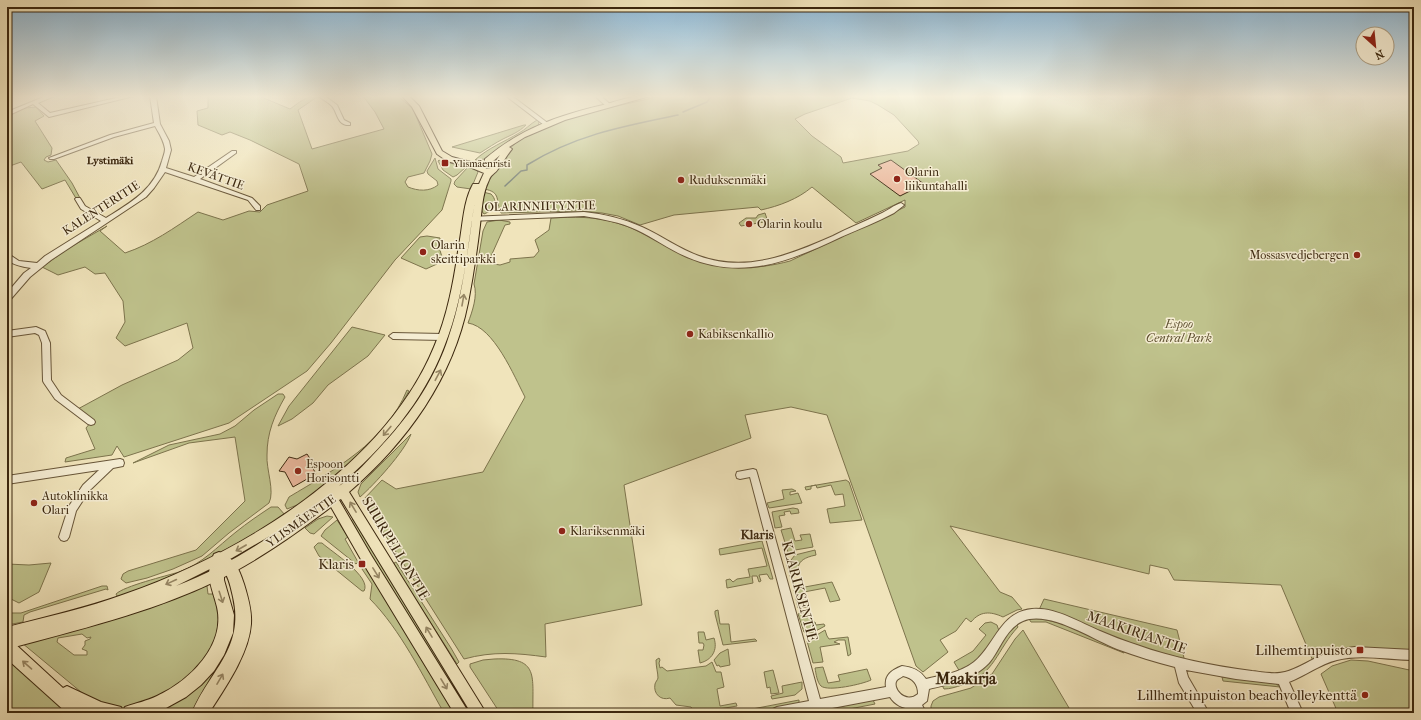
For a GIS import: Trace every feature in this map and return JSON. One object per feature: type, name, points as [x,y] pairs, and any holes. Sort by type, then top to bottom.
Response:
[{"type":"highway","points":[[131,713],[156,706],[182,692],[204,672],[212,660],[222,639],[226,616],[215,575],[225,563],[243,611],[243,627],[240,640],[233,657],[200,713]]},
{"type":"highway","points":[[7,648],[80,713]]},
{"type":"highway","points":[[46,682],[80,702],[99,710],[115,713]]},
{"type":"main road","points":[[427,130],[436,148],[443,156],[457,162],[484,167]]},
{"type":"main road","name":"YLISMÄENTIE","points":[[55,626],[225,563],[265,540],[330,494],[399,417],[420,385],[434,359],[443,337],[452,303],[482,184],[484,167],[506,146],[536,130]]},
{"type":"main road","name":"YLISMÄENTIE","points":[[484,167],[495,169],[502,155],[520,138]]},
{"type":"main road","name":"YLISMÄENTIE","points":[[330,494],[342,491],[370,465],[404,428],[426,397],[445,363],[460,316],[472,219]]},
{"type":"main road","name":"SUURPELLONTIE","points":[[342,491],[479,713]]},
{"type":"main road","points":[[330,494],[462,713]]},
{"type":"main road","points":[[7,642],[55,626],[138,606],[215,575]]},
{"type":"main road","points":[[7,633],[55,626]]},
{"type":"street","points":[[52,158],[112,136],[136,130]]},
{"type":"street","name":"KALENTERITIE","points":[[7,298],[18,284],[37,266],[68,244],[144,196],[152,187],[163,169],[168,150],[167,143],[160,130]]},
{"type":"street","points":[[195,179],[234,152]]},
{"type":"street","name":"KEVÄTTIE","points":[[163,169],[250,199],[258,208]]},
{"type":"street","points":[[78,199],[83,207],[105,221]]},
{"type":"street","name":"OLARINNIITYNTIE","points":[[472,219],[584,214],[600,216],[632,226],[699,259],[746,266],[771,263],[792,257],[901,206]]},
{"type":"street","points":[[7,255],[11,260],[16,262],[37,266]]},
{"type":"street","points":[[7,334],[36,330],[42,333],[46,343],[47,381],[58,397],[91,422]]},
{"type":"street","points":[[393,336],[443,337]]},
{"type":"street","points":[[7,480],[116,464],[86,488],[72,509],[64,537]]},
{"type":"street","name":"KLARIKSENTIE","points":[[740,475],[753,473],[816,706]]},
{"type":"street","name":"MAAKIRJANTIE","points":[[923,685],[960,676],[971,671],[986,658],[1006,627],[1020,616],[1036,613],[1060,619],[1106,639],[1179,664],[1251,676],[1282,678],[1290,676],[1336,655],[1362,652],[1396,656],[1414,654]]},
{"type":"street","points":[[1179,664],[1183,679],[1203,713]]},
{"type":"street","points":[[902,671],[914,674],[923,685],[923,697],[918,709],[899,702],[892,691],[891,685],[893,678],[902,671]]},
{"type":"street","points":[[1282,678],[1297,713]]},
{"type":"street","points":[[777,713],[892,691]]},
{"type":"green space","points":[[7,130],[40,130],[52,148],[51,155],[46,157],[44,160],[48,162],[56,160],[72,183],[80,198],[77,200],[65,180],[42,189],[21,162],[7,167]]},
{"type":"green space","points":[[209,130],[305,130],[312,149],[382,130],[422,130],[432,154],[430,161],[424,173],[408,177],[405,182],[408,187],[420,190],[431,189],[438,185],[437,181],[428,174],[427,171],[435,158],[438,169],[451,179],[451,181],[442,210],[395,260],[331,343],[307,371],[229,423],[124,457],[117,446],[112,455],[65,462],[66,458],[95,449],[86,428],[91,422],[76,410],[122,385],[178,360],[193,348],[187,323],[125,346],[116,338],[125,322],[123,301],[105,273],[95,274],[85,267],[58,275],[42,267],[69,248],[107,226],[100,231],[125,253],[154,240],[198,212],[223,220],[249,211],[260,212],[267,205],[308,191],[299,164],[230,132],[222,135]]},
{"type":"green space","points":[[509,130],[520,130],[480,153],[452,147]]},
{"type":"green space","points":[[524,130],[531,130],[508,142],[486,159],[475,160],[491,149]]},
{"type":"green space","name":"Espoo Central Park","points":[[539,130],[806,130],[841,157],[843,163],[908,151],[919,144],[907,130],[1414,130],[1414,652],[1364,649],[1337,650],[1313,661],[1281,585],[1174,580],[1168,569],[1150,565],[1149,574],[950,526],[1000,592],[1012,597],[1022,609],[1003,617],[986,613],[974,618],[971,622],[966,618],[956,631],[940,640],[948,652],[923,672],[916,666],[827,415],[791,407],[745,415],[751,438],[624,485],[642,605],[545,624],[546,657],[525,654],[495,654],[475,656],[464,659],[363,500],[382,480],[396,489],[483,472],[525,397],[509,365],[495,343],[477,326],[468,323],[474,304],[474,284],[483,231],[487,222],[499,220],[510,222],[510,224],[505,225],[488,263],[500,265],[510,262],[510,259],[534,257],[539,251],[535,240],[549,230],[551,218],[576,217],[600,219],[627,226],[679,253],[700,262],[739,268],[764,266],[790,261],[905,207],[905,200],[856,223],[812,187],[788,202],[761,210],[758,207],[674,215],[640,225],[618,216],[579,211],[501,213],[496,195],[490,190],[484,189],[490,177],[499,167],[504,155],[517,142]]},
{"type":"green space","points":[[439,160],[445,164],[450,163],[466,167],[453,177],[443,170],[438,161]]},
{"type":"green space","points":[[468,167],[474,168],[478,172],[471,189],[457,187],[454,184],[455,181]]},
{"type":"green space","points":[[483,192],[491,194],[495,203],[495,209],[484,214],[481,210]]},
{"type":"green space","points":[[765,213],[767,219],[764,222],[741,226],[739,223],[746,218],[756,218],[758,215]]},
{"type":"green space","name":"Olarin skeittiparkki","points":[[427,236],[440,238],[439,247],[442,257],[437,264],[426,269],[401,258],[420,237]]},
{"type":"green space","points":[[352,327],[385,335],[368,356],[328,385],[313,403],[292,419],[278,426],[289,406]]},
{"type":"green space","points":[[407,390],[409,391],[395,415],[386,425],[398,408]]},
{"type":"green space","points":[[278,394],[283,394],[285,397],[274,418],[268,439],[267,461],[271,486],[271,498],[269,503],[229,533],[202,556],[173,569],[147,578],[126,583],[121,579],[123,574],[128,571],[196,550],[245,501],[235,437],[189,443],[133,463],[169,445],[220,434],[235,426],[254,410]]},
{"type":"green space","points":[[384,427],[357,457],[299,505],[287,509],[285,505],[289,497],[341,465],[372,440]]},
{"type":"green space","points":[[411,434],[396,458],[360,497],[358,492],[361,484]]},
{"type":"green space","points":[[846,480],[849,482],[862,520],[830,523],[827,509],[845,506],[843,494],[835,495],[831,485],[817,488],[816,485]]},
{"type":"green space","points":[[811,486],[811,489],[806,490],[805,487]]},
{"type":"green space","points":[[792,489],[796,491],[790,492],[790,495],[798,493],[802,503],[769,508],[767,503],[784,499],[782,490]]},
{"type":"green space","points":[[271,507],[278,507],[285,515],[246,539],[188,568],[209,555],[240,529]]},
{"type":"green space","points":[[793,508],[798,509],[799,513],[791,514],[790,511],[784,512],[785,515],[779,516],[782,527],[775,528],[772,512]]},
{"type":"green space","points":[[327,516],[333,517],[314,534],[310,533],[305,528],[318,519]]},
{"type":"green space","points":[[353,519],[474,713],[468,713],[356,532],[351,521]]},
{"type":"green space","points":[[337,520],[348,537],[345,539],[358,562],[356,564],[321,536],[325,530]]},
{"type":"green space","points":[[791,528],[795,541],[802,540],[800,535],[810,534],[813,547],[795,550],[789,555],[781,530]]},
{"type":"green space","points":[[762,541],[773,579],[770,579],[767,574],[759,575],[761,581],[759,582],[757,576],[752,576],[753,583],[727,588],[726,580],[730,579],[733,582],[737,579],[750,577],[748,569],[767,566],[762,548],[720,555],[719,549]]},
{"type":"green space","points":[[318,543],[322,543],[342,558],[357,572],[365,585],[364,591],[362,591],[319,556],[314,547]]},
{"type":"green space","points":[[815,550],[816,555],[808,557],[800,562],[794,576],[791,579],[787,565],[795,555]]},
{"type":"green space","points":[[396,562],[451,648],[459,662],[457,664],[395,567],[394,563]]},
{"type":"green space","points":[[51,563],[39,592],[19,603],[7,597],[7,564],[29,565]]},
{"type":"green space","points":[[363,566],[365,566],[454,713],[444,713],[401,638],[370,599],[372,584],[362,569]]},
{"type":"green space","points":[[187,569],[125,596],[117,596],[116,594],[127,588]]},
{"type":"green space","points":[[832,582],[840,600],[830,602],[825,588],[804,592],[808,607],[798,608],[794,589]]},
{"type":"green space","points":[[102,586],[107,586],[108,590],[106,589],[30,612],[24,615],[23,622],[7,625],[7,613],[21,613]]},
{"type":"green space","points":[[200,586],[207,586],[208,594],[214,594],[221,614],[215,646],[181,687],[127,708],[116,708],[87,697],[22,643]],"holes":[[[82,634],[87,638],[91,637],[85,641],[85,645],[82,649],[87,651],[87,655],[74,655],[57,642],[58,638]]]},
{"type":"green space","points":[[1044,599],[1177,630],[1185,662],[1039,610]]},
{"type":"green space","points":[[718,610],[720,624],[729,624],[731,642],[755,639],[757,641],[723,645],[715,614],[715,611]]},
{"type":"green space","points":[[808,611],[811,623],[815,622],[816,625],[824,624],[825,626],[812,633],[804,632],[798,614]]},
{"type":"green space","points":[[1029,619],[1051,621],[1077,629],[1124,649],[1124,653],[1046,622],[1031,622]]},
{"type":"green space","points":[[991,622],[997,625],[999,631],[983,656],[960,672],[954,662],[973,651],[986,635],[979,629],[985,623]]},
{"type":"green space","points":[[1017,625],[1018,627],[989,668],[982,675],[973,681],[944,689],[942,685],[969,678],[982,669],[1002,641]]},
{"type":"green space","points":[[825,630],[829,639],[848,637],[851,654],[848,656],[845,640],[838,640],[834,642],[840,644],[820,647],[823,662],[813,663],[807,641]]},
{"type":"green space","points":[[1023,630],[1072,713],[931,713],[933,701],[939,697],[971,688],[992,674],[1015,639]]},
{"type":"green space","points":[[698,632],[704,632],[706,640],[714,638],[715,642],[715,647],[711,657],[700,663],[698,650],[703,650],[704,645],[703,643],[699,643]]},
{"type":"green space","points":[[728,649],[730,665],[720,667],[719,665],[717,666],[714,660],[720,653]]},
{"type":"green space","points":[[7,656],[70,713],[7,713]]},
{"type":"green space","points":[[659,658],[660,668],[662,667],[667,671],[706,666],[712,662],[716,672],[721,672],[724,687],[717,689],[720,706],[736,703],[737,706],[695,713],[691,707],[676,705],[670,698],[661,698],[655,691],[655,684],[658,678],[656,660]]},
{"type":"green space","points":[[509,659],[519,661],[526,665],[530,671],[532,679],[533,713],[500,713],[470,667],[470,664],[483,660]]},
{"type":"green space","points":[[1351,660],[1368,661],[1414,671],[1414,713],[1338,713],[1321,674],[1332,666]]},
{"type":"green space","points":[[219,662],[192,713],[154,713]]},
{"type":"green space","points":[[823,667],[828,683],[840,681],[838,675],[867,669],[871,680],[846,687],[825,688],[821,686],[817,678],[815,668]]},
{"type":"green space","points":[[773,670],[779,693],[771,694],[770,687],[767,688],[764,672]]},
{"type":"green space","points":[[1222,677],[1275,683],[1280,687],[1223,681]]},
{"type":"green space","points":[[802,682],[802,689],[795,695],[772,699],[771,696],[783,693],[782,686]]},
{"type":"green space","points":[[799,700],[799,705],[755,713],[742,711]]},
{"type":"green space","points":[[873,700],[875,704],[829,713],[807,713]]},
{"type":"building","name":"Olarin liikuntahalli","points":[[891,160],[924,184],[900,196],[870,174],[882,168],[878,165]]},
{"type":"building","name":"Espoon Horisontti","points":[[307,454],[316,474],[293,487],[285,472],[279,471],[289,457],[297,459]]},
{"type":"waterway","points":[[505,186],[521,171],[527,170],[527,165],[545,155],[563,146],[613,130]]},
{"type":"place","name":"Ylismäenristi","points":[[445,163]]},
{"type":"place","name":"Olarin liikuntahalli","points":[[897,179]]},
{"type":"place","name":"Ruduksenmäki","points":[[681,180]]},
{"type":"place","name":"Olarin koulu","points":[[749,224]]},
{"type":"place","name":"Olarin skeittiparkki","points":[[423,252]]},
{"type":"place","name":"Mossasvedjebergen","points":[[1357,255]]},
{"type":"place","name":"Kabiksenkallio","points":[[690,334]]},
{"type":"place","name":"Espoon Horisontti","points":[[298,471]]},
{"type":"place","name":"Autoklinikka Olari","points":[[34,503]]},
{"type":"place","name":"Klariksenmäki","points":[[562,531]]},
{"type":"place","name":"Klaris","points":[[362,564]]},
{"type":"place","name":"Lilhemtinpuisto","points":[[1360,650]]},
{"type":"place","name":"Lillhemtinpuiston beachvolleykenttä","points":[[1365,695]]},
{"type":"district","name":"Lystimäki","points":[[110,160]]},
{"type":"district","name":"Klaris","points":[[757,534]]},
{"type":"district","name":"Maakirja","points":[[966,678]]}]
